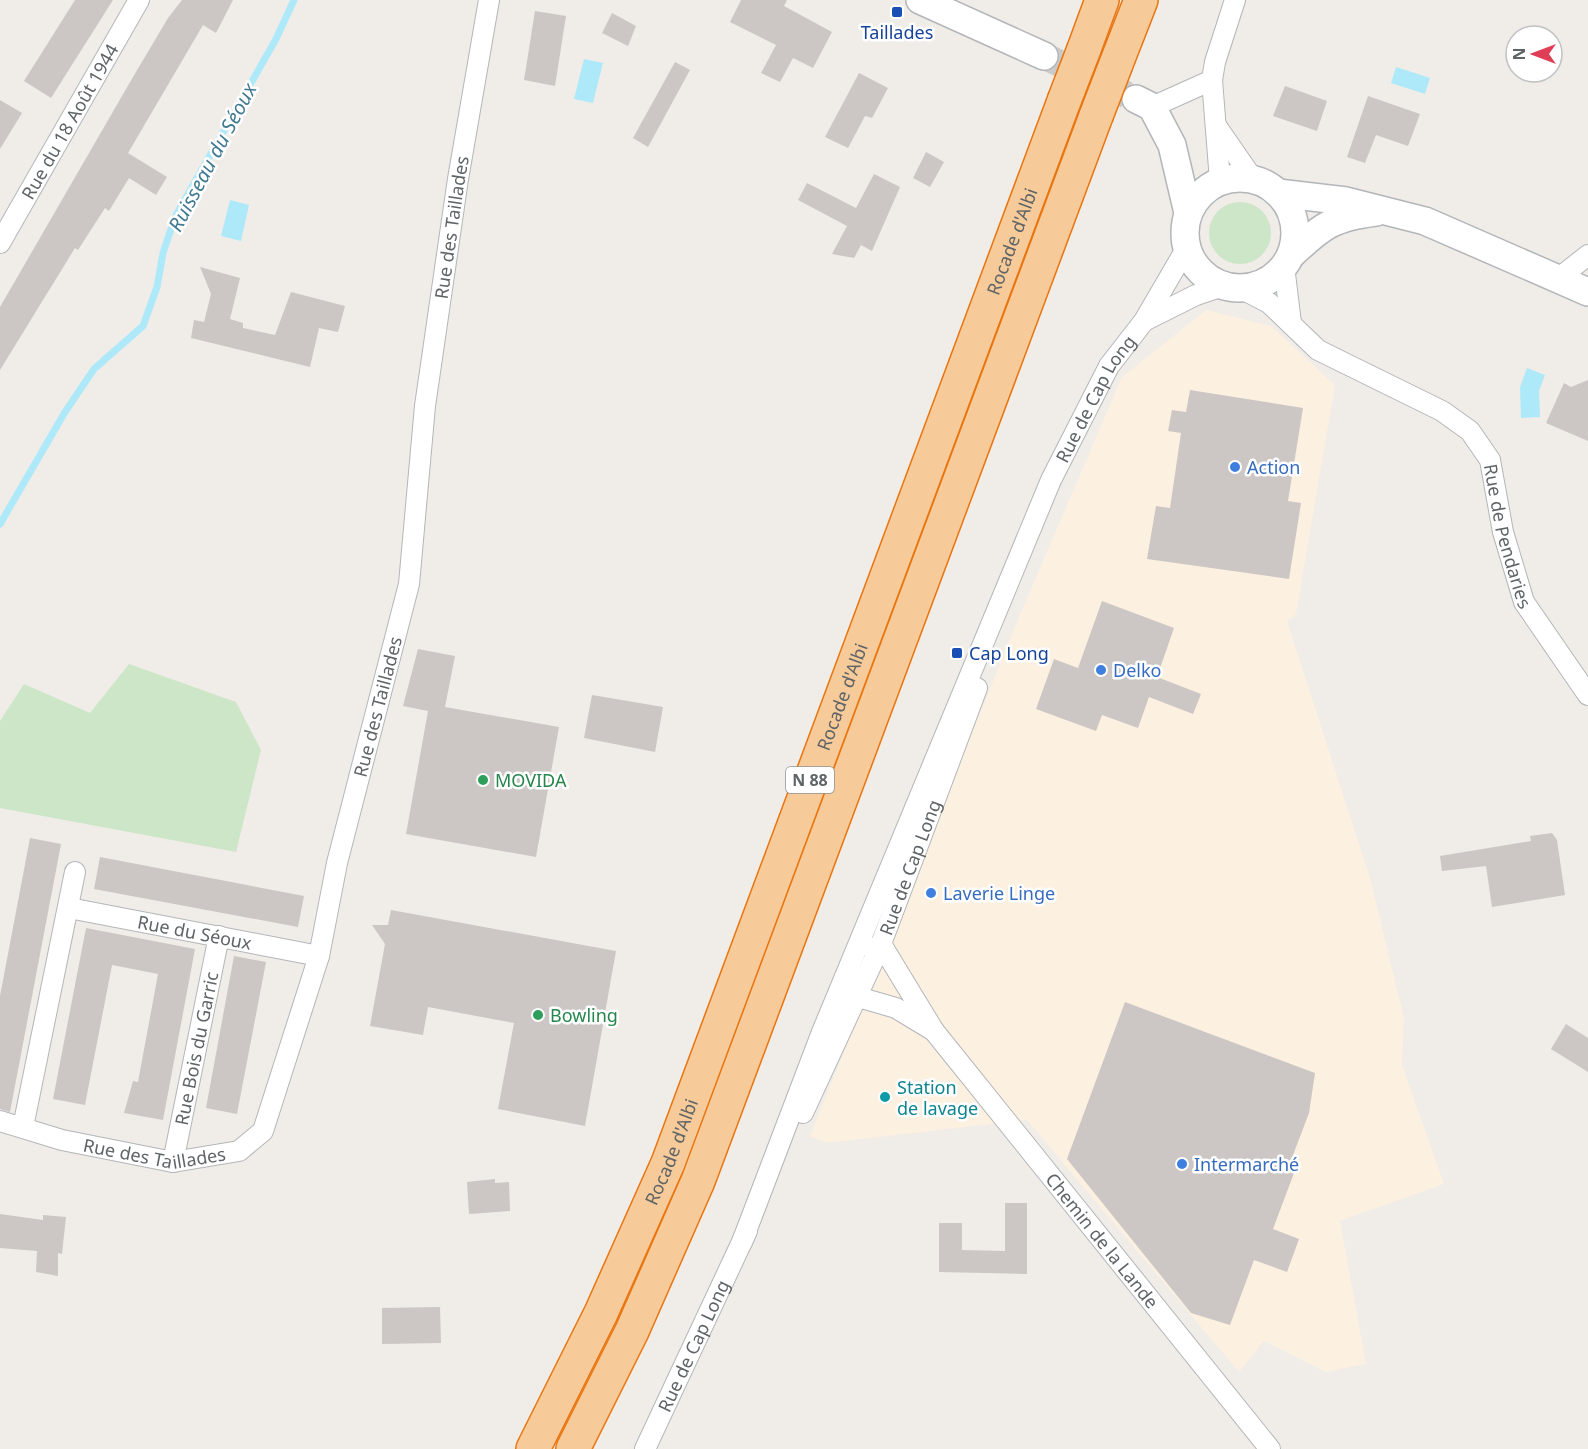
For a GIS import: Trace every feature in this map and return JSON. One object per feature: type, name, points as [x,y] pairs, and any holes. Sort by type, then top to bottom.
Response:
[{"type":"highway","name":"Rocade d'Albi","points":[[533,1449],[601,1313],[668,1163],[1102,0]]},
{"type":"highway","name":"Rocade d'Albi","points":[[573,1449],[632,1330],[698,1181],[1141,0]]},
{"type":"main road","points":[[920,0],[1044,56]]},
{"type":"main road","points":[[1144,103],[1172,145],[1214,184]]},
{"type":"main road","points":[[1172,145],[1188,213]]},
{"type":"main road","points":[[1386,211],[1351,215],[1322,226],[1266,282],[1233,287],[1207,278],[1194,265],[1186,249],[1184,231],[1188,213],[1196,199],[1214,184],[1237,177],[1253,179],[1278,193],[1346,201],[1386,211],[1425,221],[1588,292]]},
{"type":"main road","points":[[1278,193],[1291,211],[1295,233],[1288,261]]},
{"type":"street","name":"Rue du 18 Août 1944","points":[[0,243],[139,0]]},
{"type":"street","name":"Rue des Taillades","points":[[0,1121],[62,1140],[173,1162],[239,1151],[262,1131],[319,956],[339,853],[409,584],[425,405],[458,179],[489,0]]},
{"type":"street","points":[[1214,184],[1215,125],[1212,80],[1215,62],[1235,0]]},
{"type":"street","points":[[1144,103],[1212,80]]},
{"type":"street","points":[[1215,125],[1253,179]]},
{"type":"street","name":"Rue de Cap Long","points":[[742,1242],[822,1032],[1051,480],[1109,366],[1144,321],[1186,249]]},
{"type":"street","points":[[1559,278],[1588,255]]},
{"type":"street","points":[[1288,261],[1292,323]]},
{"type":"street","name":"Rue de Cap Long","points":[[1144,321],[1196,295],[1233,287]]},
{"type":"street","name":"Rue de Pendaries","points":[[1233,287],[1269,303],[1318,350],[1442,411],[1470,431],[1490,460],[1503,532],[1524,602],[1588,695]]},
{"type":"street","name":"Rue de Cap Long","points":[[645,1449],[881,944],[1051,480]]},
{"type":"street","points":[[822,1032],[862,957],[899,863],[906,826]]},
{"type":"street","points":[[23,1127],[75,872]]},
{"type":"street","name":"Rue du Séoux","points":[[69,908],[319,956]]},
{"type":"street","name":"Rue Bois du Garric","points":[[173,1162],[219,936]]},
{"type":"street","points":[[858,997],[862,957],[881,944]]},
{"type":"street","name":"Chemin de la Lande","points":[[881,944],[934,1031],[1270,1449]]},
{"type":"street","name":"Chemin de la Lande","points":[[858,997],[896,1008],[934,1031]]},
{"type":"shaded area","points":[[1206,310],[1271,326],[1335,385],[1296,614],[1287,621],[1370,878],[1404,1018],[1402,1065],[1444,1184],[1340,1221],[1366,1364],[1326,1372],[1264,1341],[1239,1372],[1027,1120],[827,1143],[810,1136],[1016,624],[1122,377]]},
{"type":"green space","points":[[1240,202],[1252,204],[1262,211],[1269,221],[1271,233],[1269,245],[1262,255],[1252,262],[1240,264],[1228,262],[1218,255],[1211,245],[1209,233],[1211,221],[1218,211],[1228,204]]},
{"type":"green space","points":[[129,664],[236,702],[261,750],[236,852],[0,808],[0,721],[24,684],[90,713]]},
{"type":"water","points":[[584,59],[603,63],[593,103],[574,99]]},
{"type":"water","points":[[1396,67],[1430,78],[1425,94],[1391,83]]},
{"type":"water","points":[[230,200],[249,205],[241,241],[221,236]]},
{"type":"water","points":[[1527,368],[1545,375],[1539,391],[1540,417],[1521,418],[1520,387]]},
{"type":"building","points":[[75,0],[113,0],[51,98],[24,81]]},
{"type":"building","points":[[182,0],[233,0],[216,33],[203,25],[128,153],[167,177],[156,195],[129,178],[109,211],[105,208],[78,250],[75,248],[0,370],[0,307],[133,77],[168,18]]},
{"type":"building","points":[[741,0],[787,0],[784,6],[832,32],[813,68],[793,58],[780,82],[761,73],[776,45],[730,22]]},
{"type":"building","points":[[535,11],[566,16],[555,86],[524,80]]},
{"type":"building","points":[[612,13],[636,26],[628,46],[602,33]]},
{"type":"building","points":[[675,62],[690,70],[648,147],[633,138]]},
{"type":"building","points":[[859,73],[888,88],[872,118],[865,116],[848,148],[825,137]]},
{"type":"building","points":[[1285,86],[1327,101],[1317,131],[1273,116]]},
{"type":"building","points":[[1368,96],[1420,114],[1408,146],[1376,135],[1365,163],[1347,157]]},
{"type":"building","points":[[0,100],[22,113],[0,149]]},
{"type":"building","points":[[926,152],[944,162],[930,187],[913,178]]},
{"type":"building","points":[[874,174],[900,187],[872,251],[861,245],[854,258],[832,254],[847,226],[798,200],[807,183],[856,208]]},
{"type":"building","points":[[200,267],[240,278],[230,319],[243,323],[243,328],[275,335],[291,292],[345,306],[338,332],[319,328],[310,367],[191,338],[194,320],[204,322],[211,294]]},
{"type":"building","points":[[1588,380],[1588,441],[1546,423],[1564,383],[1571,387]]},
{"type":"building","name":"Action","points":[[1190,390],[1303,408],[1288,501],[1301,503],[1289,579],[1147,559],[1156,506],[1170,508],[1181,433],[1168,431],[1172,410],[1186,412]]},
{"type":"building","points":[[1102,601],[1174,628],[1157,677],[1201,694],[1193,714],[1149,697],[1138,728],[1102,715],[1096,731],[1036,709],[1054,659],[1078,668]]},
{"type":"building","name":"MOVIDA","points":[[418,649],[455,656],[445,707],[559,727],[536,857],[406,834],[428,711],[403,706]]},
{"type":"building","points":[[592,695],[663,707],[655,752],[584,738]]},
{"type":"building","points":[[1552,833],[1557,840],[1565,895],[1492,907],[1486,866],[1442,871],[1440,856],[1531,841],[1530,836]]},
{"type":"building","points":[[30,838],[61,844],[10,1112],[0,1109],[0,996]]},
{"type":"building","points":[[100,857],[304,896],[298,927],[94,889]]},
{"type":"building","name":"Bowling","points":[[391,910],[616,951],[585,1126],[498,1109],[514,1023],[428,1007],[423,1035],[370,1026],[385,944],[372,925],[388,925]]},
{"type":"building","points":[[86,928],[195,949],[163,1120],[124,1113],[133,1081],[138,1082],[158,974],[112,965],[85,1105],[53,1099]]},
{"type":"building","points":[[234,956],[266,962],[237,1114],[206,1108]]},
{"type":"building","name":"Intermarché","points":[[1125,1002],[1315,1073],[1309,1113],[1290,1163],[1297,1165],[1273,1229],[1299,1239],[1287,1272],[1254,1260],[1230,1325],[1191,1313],[1067,1159]]},
{"type":"building","points":[[1566,1024],[1588,1038],[1588,1072],[1551,1049]]},
{"type":"building","points":[[495,1179],[495,1183],[509,1182],[510,1211],[469,1214],[467,1182]]},
{"type":"building","points":[[1005,1203],[1027,1203],[1027,1274],[939,1272],[939,1223],[962,1223],[962,1250],[1005,1251]]},
{"type":"building","points":[[0,1214],[43,1220],[43,1215],[66,1217],[62,1254],[58,1253],[58,1276],[36,1272],[37,1251],[0,1248]]},
{"type":"building","points":[[440,1307],[441,1343],[382,1344],[382,1308]]},
{"type":"waterway","name":"Ruisseau du Séoux","points":[[0,524],[65,412],[94,369],[143,326],[157,287],[163,253],[175,217],[276,39],[294,0]]},
{"type":"tunnel","points":[[1044,56],[1127,95]]},
{"type":"place","name":"Taillades","points":[[897,12]]},
{"type":"place","name":"Action","points":[[1235,467]]},
{"type":"place","name":"Cap Long","points":[[957,653]]},
{"type":"place","name":"Delko","points":[[1101,670]]},
{"type":"place","name":"MOVIDA","points":[[483,780]]},
{"type":"place","name":"Laverie Linge","points":[[931,893]]},
{"type":"place","name":"Bowling","points":[[538,1015]]},
{"type":"place","name":"Station de lavage","points":[[885,1097]]},
{"type":"place","name":"Intermarché","points":[[1182,1164]]}]
